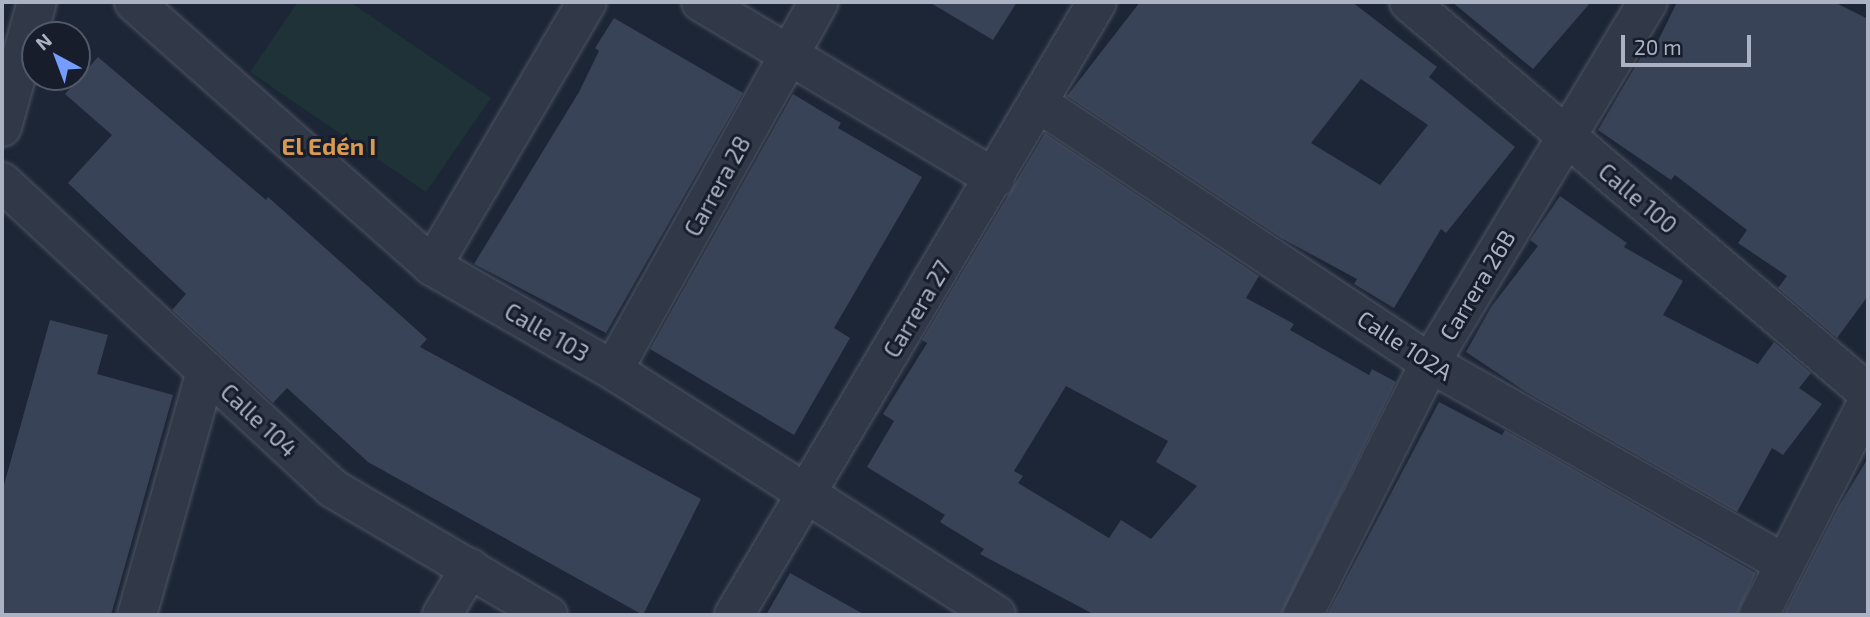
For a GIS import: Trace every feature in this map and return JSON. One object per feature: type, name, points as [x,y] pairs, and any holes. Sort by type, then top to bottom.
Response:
[{"type":"street","points":[[2,127],[37,2]]},
{"type":"street","name":"Calle 103","points":[[134,2],[432,267],[613,369],[996,615]]},
{"type":"street","points":[[432,267],[587,2]]},
{"type":"street","points":[[701,2],[995,179]]},
{"type":"street","name":"Carrera 28","points":[[613,369],[819,2]]},
{"type":"street","name":"Carrera 27","points":[[734,615],[1040,104],[1097,2]]},
{"type":"street","name":"Calle 100","points":[[1409,2],[1868,393]]},
{"type":"street","name":"Carrera 26B","points":[[1303,615],[1430,363],[1648,2]]},
{"type":"street","name":"Calle 102A","points":[[1040,104],[1430,363],[1783,563]]},
{"type":"street","name":"Calle 104","points":[[2,182],[332,488],[548,615]]},
{"type":"street","points":[[137,615],[206,371]]},
{"type":"street","points":[[1759,615],[1783,563],[1868,401]]},
{"type":"street","points":[[442,615],[470,568]]},
{"type":"green space","points":[[298,2],[350,2],[491,98],[426,192],[250,72]]},
{"type":"building","points":[[929,2],[1017,2],[993,40]]},
{"type":"building","points":[[1140,2],[1352,2],[1437,67],[1429,77],[1515,147],[1446,233],[1441,229],[1394,308],[1354,284],[1357,279],[1281,238],[1067,96]],"holes":[[[1361,79],[1428,125],[1380,185],[1311,143]]]},
{"type":"building","points":[[1452,2],[1591,2],[1533,69]]},
{"type":"building","points":[[1677,2],[1834,2],[1868,19],[1868,296],[1837,338],[1778,288],[1787,276],[1738,243],[1747,230],[1675,175],[1671,180],[1598,130],[1652,38],[1658,41]]},
{"type":"building","points":[[614,18],[743,93],[606,333],[474,264],[579,92],[599,51],[595,48]]},
{"type":"building","points":[[98,57],[266,200],[268,197],[427,339],[420,347],[701,499],[643,615],[368,462],[287,388],[273,403],[172,310],[186,294],[68,183],[112,135],[65,94],[68,91],[91,91],[91,65]]},
{"type":"building","points":[[793,94],[841,123],[838,128],[922,177],[834,328],[850,338],[794,435],[650,349]]},
{"type":"building","points":[[1045,133],[1259,276],[1246,298],[1294,324],[1290,330],[1369,375],[1372,369],[1396,382],[1281,615],[1095,615],[980,554],[984,549],[940,522],[945,515],[867,467],[894,421],[883,414],[927,343],[922,340]],"holes":[[[1066,386],[1168,441],[1156,462],[1197,486],[1151,539],[1121,520],[1109,538],[1018,483],[1023,476],[1014,471]]]},
{"type":"building","points":[[1560,196],[1627,243],[1624,247],[1683,281],[1663,315],[1758,364],[1774,342],[1811,373],[1799,388],[1822,404],[1783,455],[1772,448],[1737,512],[1526,392],[1466,352],[1491,307],[1538,246],[1530,240]]},
{"type":"building","points":[[50,320],[108,335],[97,374],[173,395],[111,615],[2,615],[2,492]]},
{"type":"building","points":[[1439,402],[1502,435],[1505,430],[1756,573],[1737,615],[1327,615]]},
{"type":"building","points":[[1868,458],[1868,615],[1783,615],[1839,506]]},
{"type":"building","points":[[790,573],[865,615],[766,615]]},
{"type":"district","name":"El Edén I","points":[[329,146]]}]
